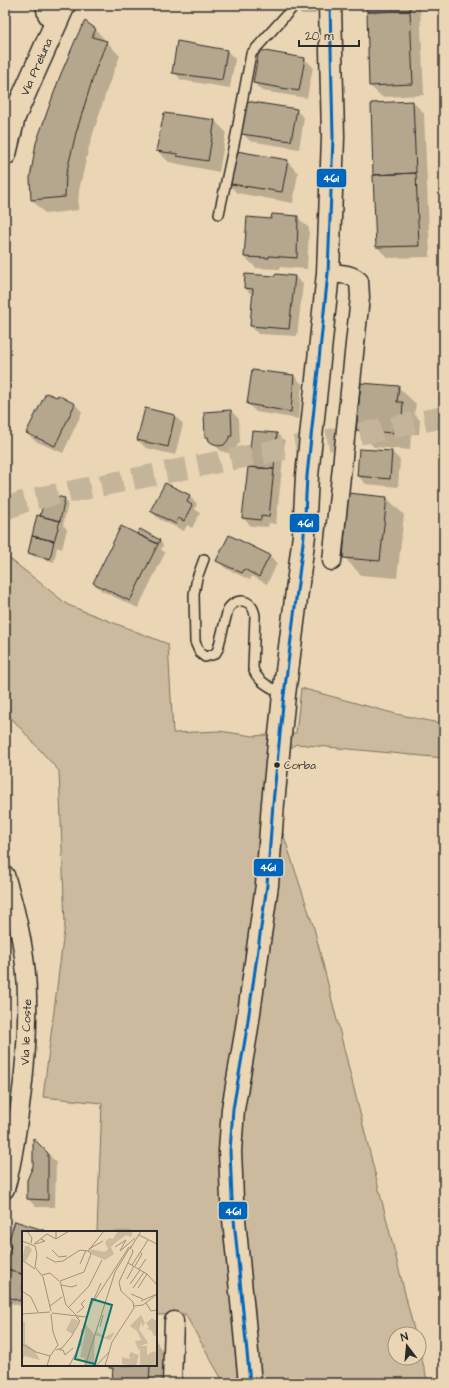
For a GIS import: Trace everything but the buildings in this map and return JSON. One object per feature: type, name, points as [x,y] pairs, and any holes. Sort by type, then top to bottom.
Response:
[{"type":"street","name":"Via Preluna","points":[[5,154],[14,117],[54,25],[47,14],[45,5]]},
{"type":"street","points":[[54,25],[64,5]]},
{"type":"street","points":[[250,1383],[232,1199],[230,1151],[233,1109],[246,1034],[267,885],[273,803],[284,695],[304,535],[307,476],[328,273],[333,137],[330,5]]},
{"type":"street","points":[[328,273],[354,277],[359,281],[360,297],[332,561]]},
{"type":"street","name":"Via le Coste","points":[[5,875],[13,900],[20,932],[27,996],[24,1071],[14,1152],[5,1189]]},
{"type":"street","points":[[172,1383],[174,1321]]},
{"type":"lane","points":[[219,214],[251,54],[295,5]]},
{"type":"lane","points":[[204,560],[197,578],[194,594],[195,642],[200,653],[205,657],[215,654],[218,649],[228,609],[231,604],[237,601],[250,603],[255,611],[254,674],[259,679],[284,695]]},
{"type":"shaded area","points":[[5,555],[68,605],[168,644],[173,733],[219,731],[253,736],[296,733],[301,688],[396,714],[444,724],[444,758],[296,744],[278,758],[273,803],[314,928],[413,1326],[387,1326],[387,1366],[424,1366],[428,1383],[224,1383],[185,1314],[157,1315],[157,1231],[97,1231],[102,1103],[43,1097],[65,924],[59,771],[5,711]]},
{"type":"tunnel","points":[[5,509],[28,500],[444,417]]},
{"type":"transit line","name":"461","points":[[250,1383],[232,1199],[230,1151],[233,1109],[246,1034],[267,885],[273,803],[284,695],[304,535],[307,476],[328,273],[333,137],[330,5]]},
{"type":"place","name":"Corba","points":[[277,765]]}]
